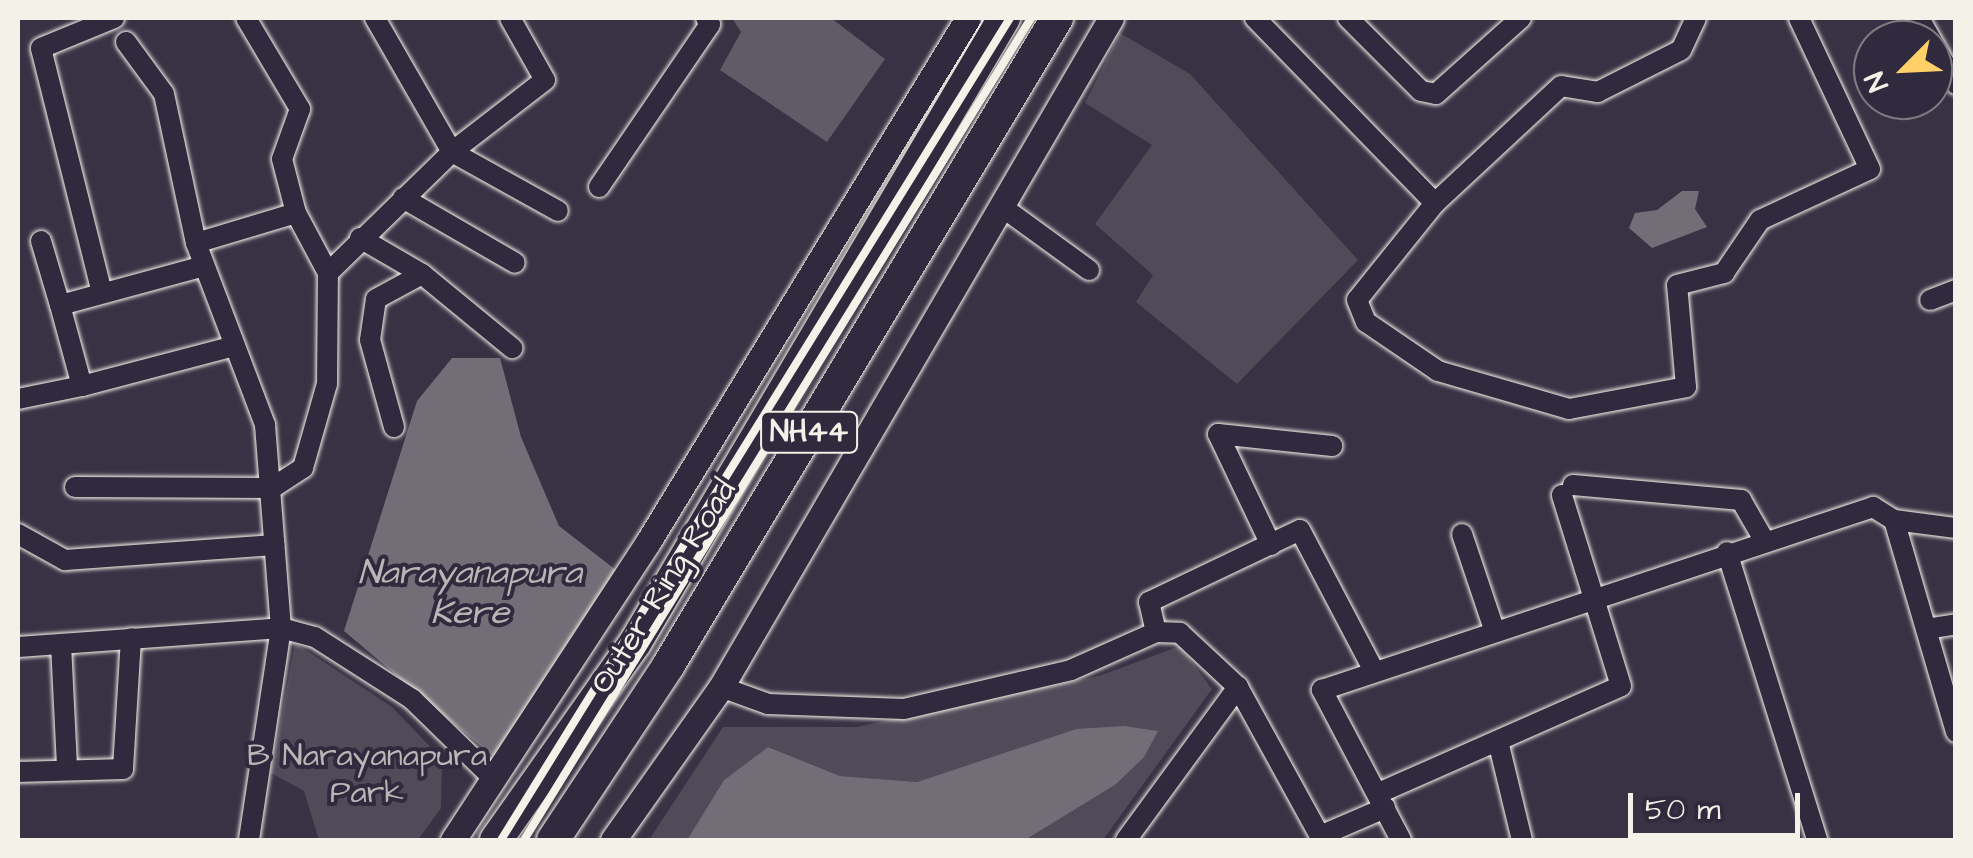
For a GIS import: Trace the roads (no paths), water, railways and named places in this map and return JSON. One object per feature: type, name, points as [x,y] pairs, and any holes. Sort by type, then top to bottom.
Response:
[{"type":"highway","name":"Outer Ring Road","points":[[496,840],[634,643],[1004,18]]},
{"type":"highway","name":"Outer Ring Road","points":[[552,840],[668,666],[1057,18]]},
{"type":"street","points":[[102,293],[41,48],[114,18]]},
{"type":"street","points":[[75,486],[272,488],[303,468],[327,384],[328,274],[296,212],[282,159],[300,109],[246,18]]},
{"type":"street","points":[[375,18],[452,152],[558,211]]},
{"type":"street","points":[[328,274],[360,238],[452,152],[545,80],[510,18]]},
{"type":"street","points":[[599,187],[710,24],[706,18]]},
{"type":"street","points":[[453,840],[495,780],[968,18]]},
{"type":"street","points":[[613,840],[721,688],[1005,209],[1111,18]]},
{"type":"street","points":[[1256,18],[1434,203]]},
{"type":"street","points":[[1348,18],[1420,91],[1436,94],[1521,18]]},
{"type":"street","points":[[1696,18],[1680,50],[1598,92],[1561,86],[1434,203],[1358,300],[1366,322],[1438,372],[1570,409],[1686,388],[1677,285],[1724,273],[1760,220],[1870,169],[1799,18]]},
{"type":"street","points":[[126,42],[164,94],[196,243],[265,425],[281,628],[249,840]]},
{"type":"street","points":[[403,198],[515,264]]},
{"type":"street","points":[[1005,209],[1089,270]]},
{"type":"street","points":[[196,243],[296,212]]},
{"type":"street","points":[[360,238],[422,274],[512,348]]},
{"type":"street","points":[[41,240],[82,386]]},
{"type":"street","points":[[60,305],[204,266]]},
{"type":"street","points":[[394,427],[370,340],[376,299],[422,274]]},
{"type":"street","points":[[1930,300],[1956,290]]},
{"type":"street","points":[[18,400],[235,346]]},
{"type":"street","points":[[1271,545],[1218,434],[1332,446]]},
{"type":"street","points":[[721,688],[768,704],[904,709],[1071,670],[1156,632],[1180,632],[1238,688],[1315,838],[1498,742],[1621,686],[1568,490],[1728,496],[1741,500],[1764,540]]},
{"type":"street","points":[[1401,840],[1322,690],[1727,552],[1873,508],[1894,520],[1956,528]]},
{"type":"street","points":[[1894,520],[1956,732]]},
{"type":"street","points":[[1156,632],[1150,602],[1300,530],[1374,670]]},
{"type":"street","points":[[18,534],[65,560],[274,545]]},
{"type":"street","points":[[1462,534],[1494,629]]},
{"type":"street","points":[[1727,552],[1817,840]]},
{"type":"street","points":[[1926,629],[1956,624]]},
{"type":"street","points":[[18,647],[281,628],[315,637],[412,700],[495,780]]},
{"type":"street","points":[[18,772],[66,767],[123,770],[131,638]]},
{"type":"street","points":[[62,644],[66,767]]},
{"type":"street","points":[[1126,840],[1238,688]]},
{"type":"street","points":[[1498,742],[1522,840]]},
{"type":"water","points":[[1682,191],[1699,191],[1695,209],[1707,227],[1652,248],[1629,228],[1635,213],[1657,210]]},
{"type":"water","name":"Narayanapura Kere","points":[[452,358],[500,358],[521,437],[559,526],[616,570],[495,758],[344,631],[417,401]]},
{"type":"water","points":[[1124,726],[1158,731],[1144,757],[1115,785],[1025,840],[687,840],[724,780],[768,747],[840,776],[917,782],[1076,729]]},
{"type":"railway","points":[[501,840],[1010,18]]},
{"type":"railway","points":[[524,840],[1031,18]]},
{"type":"park label","name":"B Narayanapura Park","points":[[367,776]]}]
